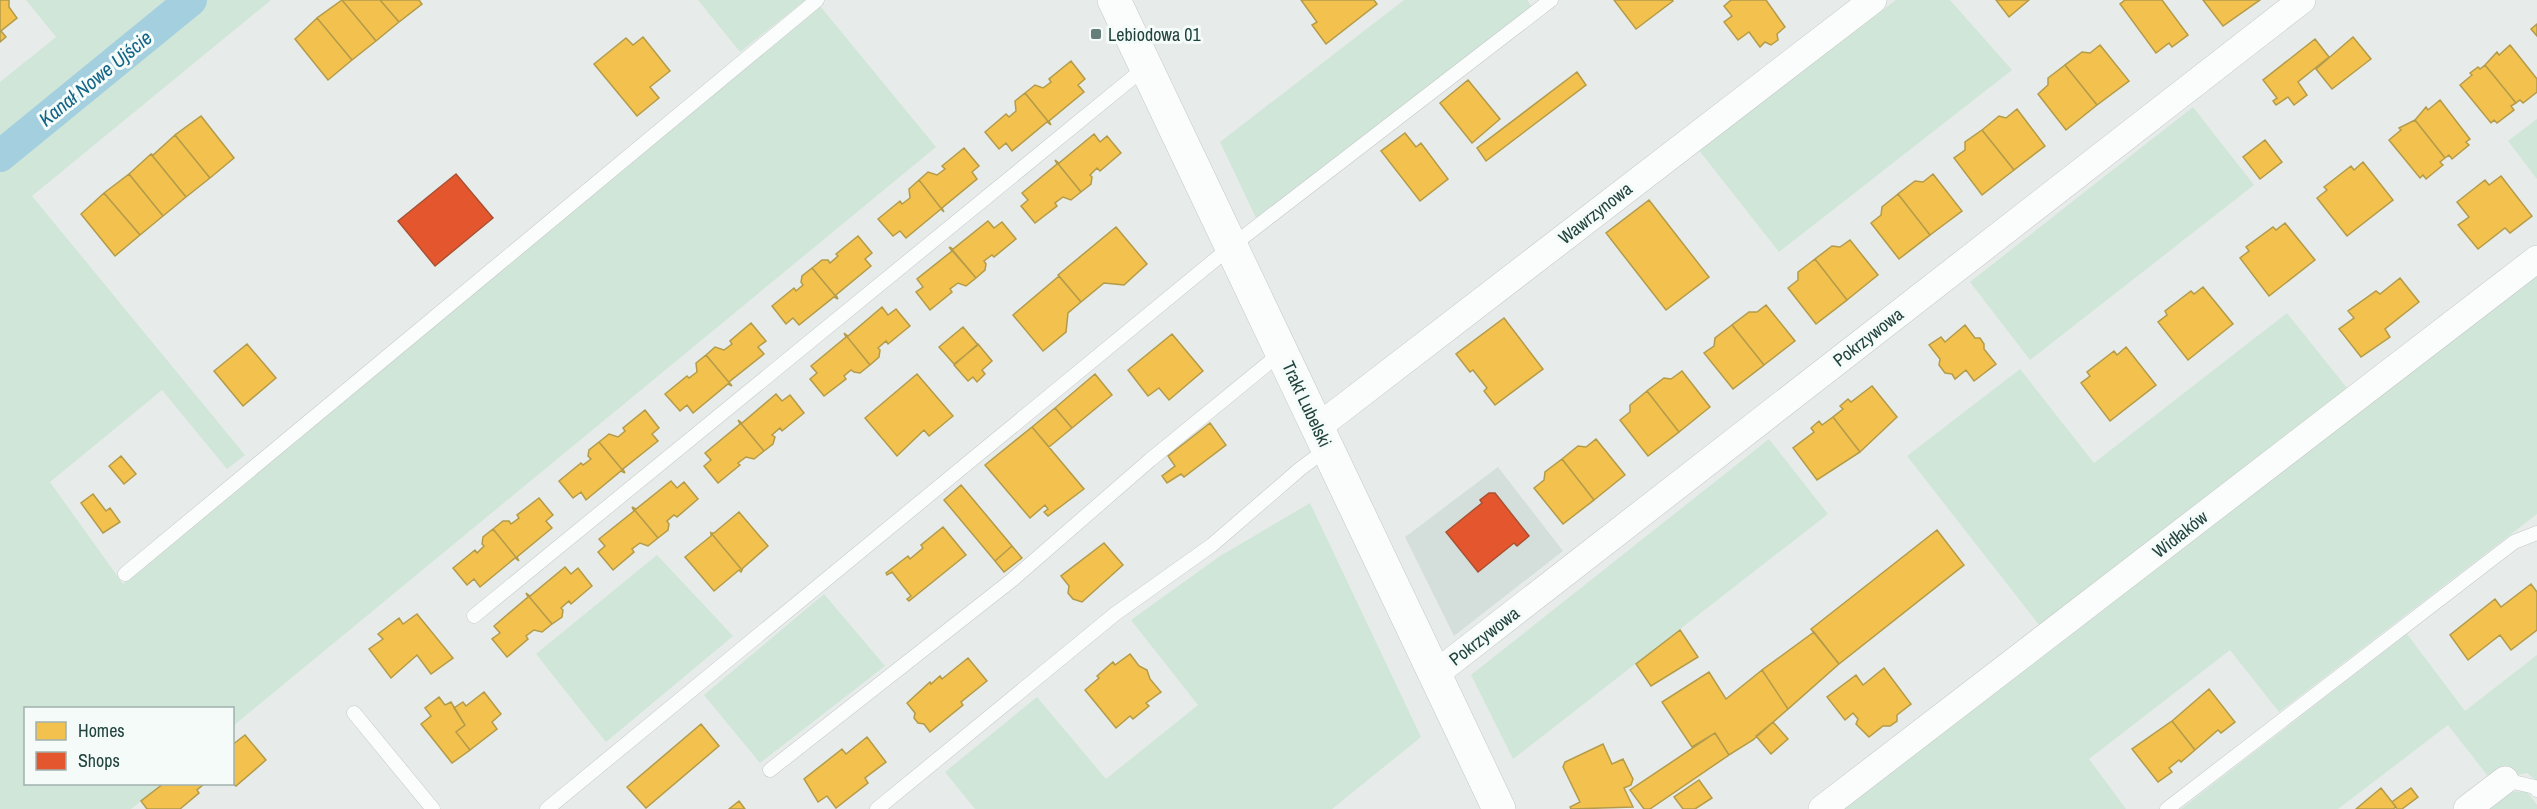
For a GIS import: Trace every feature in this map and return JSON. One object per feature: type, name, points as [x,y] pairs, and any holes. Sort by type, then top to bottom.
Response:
[{"type":"street","name":"Trakt Lubelski","points":[[1114,0],[1233,245],[1499,809]]},
{"type":"street","name":"Wawrzynowa","points":[[1323,438],[1873,0]]},
{"type":"street","name":"Pokrzywowa","points":[[1434,675],[2301,0]]},
{"type":"street","name":"Widłaków","points":[[1822,809],[2537,258]]},
{"type":"street","points":[[2466,809],[2505,780]]},
{"type":"lane","points":[[125,574],[817,0]]},
{"type":"lane","points":[[547,809],[1233,245],[1551,0]]},
{"type":"lane","points":[[474,616],[1147,66]]},
{"type":"lane","points":[[770,770],[1012,580],[1150,460],[1282,352]]},
{"type":"lane","points":[[878,809],[1115,614],[1212,545],[1300,469],[1323,438]]},
{"type":"lane","points":[[2168,809],[2514,542],[2537,532]]},
{"type":"lane","points":[[354,713],[432,809]]},
{"type":"lane","points":[[2505,780],[2535,787],[2537,790]]},
{"type":"shaded area","points":[[1498,467],[1563,551],[1454,636],[1405,537]]},
{"type":"green space","points":[[26,0],[271,0],[32,196],[245,455],[227,469],[162,390],[50,482],[123,584],[820,6],[936,147],[234,725],[234,707],[24,707],[24,785],[162,785],[131,809],[0,809],[0,82],[56,37]]},
{"type":"green space","points":[[698,0],[805,0],[740,52]]},
{"type":"green space","points":[[1404,0],[1527,0],[1532,7],[1256,218],[1220,142]]},
{"type":"green space","points":[[1896,0],[1950,0],[2012,70],[1779,252],[1698,149]]},
{"type":"green space","points":[[2193,107],[2254,185],[2030,360],[1970,282]]},
{"type":"green space","points":[[2537,119],[2537,179],[2508,141]]},
{"type":"green space","points":[[2537,271],[2537,514],[2279,712],[2230,650],[2089,759],[2126,809],[1844,809]]},
{"type":"green space","points":[[2287,313],[2351,393],[2043,630],[1907,456],[2020,369],[2094,463]]},
{"type":"green space","points":[[1769,439],[1828,514],[1513,759],[1471,675]]},
{"type":"green space","points":[[1310,503],[1421,737],[1332,809],[975,809],[945,772],[1037,697],[1106,779],[1198,705],[1131,620],[1220,556]]},
{"type":"green space","points":[[657,555],[733,636],[606,742],[536,654]]},
{"type":"green space","points":[[824,594],[885,666],[760,763],[704,695]]},
{"type":"green space","points":[[2407,634],[2465,711],[2537,655],[2537,781],[2527,773],[2491,780],[2448,725],[2338,809],[2181,809]]},
{"type":"green space","points":[[2503,791],[2527,792],[2537,805],[2537,809],[2479,809]]},
{"type":"building: Homes","points":[[0,0],[9,0],[9,7],[17,18],[1,31],[6,37],[0,42]]},
{"type":"building: Homes","points":[[342,0],[376,41],[352,60],[317,18]]},
{"type":"building: Homes","points":[[342,0],[380,0],[399,22],[376,41]]},
{"type":"building: Homes","points":[[380,0],[419,0],[422,4],[399,22]]},
{"type":"building: Homes","points":[[1301,0],[1374,0],[1377,4],[1326,44],[1312,25],[1317,22]]},
{"type":"building: Homes","points":[[1614,0],[1672,0],[1673,1],[1636,29]]},
{"type":"building: Homes","points":[[1731,0],[1766,0],[1785,27],[1777,34],[1778,40],[1771,45],[1765,42],[1760,47],[1749,32],[1738,40],[1724,22],[1732,16],[1724,6]]},
{"type":"building: Homes","points":[[1996,0],[2029,0],[2009,17]]},
{"type":"building: Homes","points":[[2125,0],[2162,0],[2188,35],[2172,47],[2169,43],[2156,53],[2120,4]]},
{"type":"building: Homes","points":[[2203,0],[2260,0],[2223,26]]},
{"type":"building: Homes","points":[[317,18],[352,60],[328,80],[295,39]]},
{"type":"building: Homes","points":[[2537,24],[2537,36],[2531,29]]},
{"type":"building: Homes","points":[[643,37],[670,71],[650,87],[659,98],[637,116],[594,64],[626,38],[633,45]]},
{"type":"building: Homes","points":[[2353,37],[2371,59],[2332,89],[2316,69]]},
{"type":"building: Homes","points":[[2315,39],[2329,57],[2298,82],[2307,95],[2294,105],[2288,97],[2276,105],[2273,101],[2277,98],[2263,80]]},
{"type":"building: Homes","points":[[2100,45],[2129,81],[2097,105],[2065,65],[2082,52],[2090,53]]},
{"type":"building: Homes","points":[[2510,45],[2537,79],[2537,92],[2523,103],[2520,100],[2516,103],[2485,65],[2497,52],[2499,55]]},
{"type":"building: Homes","points":[[1071,61],[1085,79],[1078,85],[1084,92],[1049,121],[1051,125],[1025,93],[1035,85],[1043,88],[1051,82],[1049,79]]},
{"type":"building: Homes","points":[[2065,65],[2097,105],[2066,130],[2038,94],[2048,85],[2048,78]]},
{"type":"building: Homes","points":[[2485,65],[2516,103],[2511,106],[2514,110],[2497,123],[2494,120],[2491,123],[2460,85],[2472,75],[2470,73]]},
{"type":"building: Homes","points":[[1577,72],[1586,85],[1486,161],[1477,148]]},
{"type":"building: Homes","points":[[1468,80],[1500,119],[1472,143],[1440,103]]},
{"type":"building: Homes","points":[[1025,93],[1051,125],[1047,122],[1012,151],[1006,143],[999,149],[985,132],[1006,114],[1009,117],[1016,111],[1015,101]]},
{"type":"building: Homes","points":[[2440,100],[2470,139],[2466,142],[2469,145],[2452,159],[2449,155],[2445,158],[2415,120],[2426,107],[2428,110]]},
{"type":"building: Homes","points":[[2017,109],[2045,146],[2014,170],[1982,130],[1999,116],[2006,118]]},
{"type":"building: Homes","points":[[201,116],[234,158],[210,178],[175,135]]},
{"type":"building: Homes","points":[[2415,120],[2445,158],[2440,162],[2443,165],[2426,179],[2423,175],[2420,178],[2389,140],[2401,130],[2399,128]]},
{"type":"building: Homes","points":[[1982,130],[2014,170],[1982,195],[1954,158],[1965,150],[1965,142]]},
{"type":"building: Homes","points":[[1405,133],[1416,147],[1421,143],[1448,179],[1420,201],[1381,151]]},
{"type":"building: Homes","points":[[1094,134],[1100,142],[1107,136],[1121,153],[1100,171],[1097,168],[1090,175],[1091,184],[1081,192],[1055,160],[1059,163]]},
{"type":"building: Homes","points":[[175,135],[210,178],[186,197],[151,154],[153,155]]},
{"type":"building: Homes","points":[[2265,140],[2282,162],[2260,179],[2243,157]]},
{"type":"building: Homes","points":[[964,148],[979,166],[972,172],[977,179],[942,208],[944,212],[919,180],[928,172],[937,175],[945,169],[942,166]]},
{"type":"building: Homes","points":[[151,154],[186,197],[163,216],[129,174]]},
{"type":"building: Homes","points":[[1055,160],[1081,192],[1071,200],[1063,197],[1055,203],[1057,206],[1035,223],[1021,206],[1028,200],[1022,193],[1057,164]]},
{"type":"building: Homes","points":[[2363,162],[2393,200],[2347,236],[2317,198],[2327,190],[2324,187],[2351,166],[2354,170]]},
{"type":"building: Homes","points":[[129,174],[163,216],[140,235],[104,193]]},
{"type":"building: Homes","points":[[1933,174],[1962,211],[1930,235],[1898,194],[1915,181],[1923,182]]},
{"type":"building: Homes","points":[[2501,176],[2532,216],[2510,233],[2505,228],[2478,249],[2458,225],[2469,217],[2457,202],[2485,180],[2489,185]]},
{"type":"building: Homes","points":[[919,180],[944,212],[941,209],[906,238],[900,231],[893,236],[878,219],[900,201],[902,204],[910,198],[909,189]]},
{"type":"building: Homes","points":[[104,193],[140,235],[115,256],[81,214]]},
{"type":"building: Homes","points":[[1898,194],[1930,235],[1899,259],[1871,223],[1881,215],[1882,207]]},
{"type":"building: Homes","points":[[1649,200],[1709,277],[1666,310],[1606,233]]},
{"type":"building: Homes","points":[[988,221],[994,228],[1002,222],[1016,239],[994,257],[992,255],[984,261],[985,270],[976,278],[950,247],[953,249]]},
{"type":"building: Homes","points":[[2285,223],[2315,260],[2269,296],[2240,258],[2249,251],[2246,247],[2273,227],[2276,230]]},
{"type":"building: Homes","points":[[1116,227],[1147,264],[1124,285],[1104,283],[1081,302],[1058,275]]},
{"type":"building: Homes","points":[[858,236],[872,253],[865,259],[871,266],[836,295],[838,299],[812,268],[822,260],[828,260],[830,263],[838,256],[836,254]]},
{"type":"building: Homes","points":[[1850,240],[1878,275],[1847,300],[1815,259],[1832,246],[1840,247]]},
{"type":"building: Homes","points":[[949,247],[976,278],[966,286],[958,283],[950,289],[952,292],[930,310],[916,292],[923,287],[917,279],[952,251]]},
{"type":"building: Homes","points":[[1815,259],[1847,300],[1816,324],[1788,288],[1798,280],[1798,272]]},
{"type":"building: Homes","points":[[812,268],[838,299],[834,297],[799,325],[793,318],[786,324],[772,306],[794,288],[796,291],[803,285],[802,276]]},
{"type":"building: Homes","points":[[1059,276],[1081,302],[1068,313],[1066,332],[1043,351],[1013,315]]},
{"type":"building: Homes","points":[[2400,278],[2419,302],[2385,329],[2390,337],[2361,357],[2339,329],[2354,318],[2348,311],[2376,291],[2380,294]]},
{"type":"building: Homes","points":[[2203,287],[2233,324],[2188,360],[2158,322],[2167,315],[2165,311],[2191,291],[2194,294]]},
{"type":"building: Homes","points":[[1766,305],[1795,341],[1764,365],[1732,325],[1749,312],[1757,312]]},
{"type":"building: Homes","points":[[882,307],[888,315],[896,309],[910,326],[888,344],[886,341],[878,348],[879,357],[870,365],[844,333],[848,336]]},
{"type":"building: Homes","points":[[1504,318],[1543,369],[1495,405],[1484,391],[1487,388],[1456,354]]},
{"type":"building: Homes","points":[[751,323],[766,341],[758,347],[764,354],[729,382],[732,386],[706,355],[715,347],[724,350],[732,344],[730,341]]},
{"type":"building: Homes","points":[[1732,325],[1764,365],[1733,389],[1704,353],[1714,346],[1715,338]]},
{"type":"building: Homes","points":[[1965,325],[1975,338],[1980,338],[1984,349],[1996,364],[1974,381],[1966,370],[1955,379],[1952,374],[1945,373],[1939,365],[1940,359],[1929,345],[1941,337],[1945,342]]},
{"type":"building: Homes","points":[[963,327],[978,345],[954,364],[939,347]]},
{"type":"building: Homes","points":[[844,333],[870,365],[860,373],[851,370],[844,376],[846,379],[824,396],[810,379],[817,373],[811,366],[846,337]]},
{"type":"building: Homes","points":[[1172,334],[1203,371],[1169,400],[1159,388],[1148,396],[1128,370]]},
{"type":"building: Homes","points":[[247,344],[276,378],[243,406],[214,371]]},
{"type":"building: Homes","points":[[978,344],[992,361],[982,370],[985,374],[977,382],[973,377],[968,381],[954,365]]},
{"type":"building: Homes","points":[[2126,347],[2156,385],[2110,421],[2081,383],[2090,376],[2087,372],[2114,351],[2117,355]]},
{"type":"building: Homes","points":[[706,355],[732,386],[728,384],[693,413],[687,405],[680,411],[665,394],[687,376],[689,378],[697,372],[696,363]]},
{"type":"building: Homes","points":[[1682,371],[1710,407],[1679,432],[1647,391],[1664,378],[1671,379]]},
{"type":"building: Homes","points":[[917,374],[953,416],[929,436],[924,430],[897,456],[865,418]]},
{"type":"building: Homes","points":[[1095,374],[1112,395],[1072,428],[1055,408]]},
{"type":"building: Homes","points":[[1872,386],[1897,417],[1860,452],[1833,417],[1843,409],[1840,406],[1848,399],[1851,402]]},
{"type":"building: Homes","points":[[1647,391],[1679,432],[1648,456],[1620,420],[1630,412],[1630,405]]},
{"type":"building: Homes","points":[[776,394],[782,401],[790,395],[804,413],[782,431],[780,428],[772,435],[775,437],[773,444],[764,451],[738,420],[742,423]]},
{"type":"building: Homes","points":[[1055,408],[1072,428],[1049,447],[1032,427]]},
{"type":"building: Homes","points":[[645,410],[659,428],[652,434],[658,441],[623,469],[625,473],[599,442],[609,434],[618,437],[625,431],[623,428]]},
{"type":"building: Homes","points":[[1833,417],[1860,452],[1817,480],[1793,448],[1814,432],[1811,428],[1819,421],[1822,425]]},
{"type":"building: Homes","points":[[738,420],[764,451],[754,459],[746,457],[718,483],[704,466],[711,460],[705,453],[740,424]]},
{"type":"building: Homes","points":[[1210,423],[1226,445],[1184,477],[1181,474],[1167,483],[1162,476],[1175,466],[1168,456]]},
{"type":"building: Homes","points":[[1032,427],[1084,489],[1048,516],[1044,512],[1048,509],[1045,505],[1030,518],[985,465]]},
{"type":"building: Homes","points":[[1596,439],[1625,475],[1594,500],[1562,459],[1578,446],[1586,447]]},
{"type":"building: Homes","points":[[599,442],[625,473],[621,471],[586,500],[581,492],[573,498],[559,481],[581,463],[583,465],[591,459],[588,456],[589,450]]},
{"type":"building: Homes","points":[[121,456],[136,474],[124,484],[109,466]]},
{"type":"building: Homes","points":[[1562,459],[1594,500],[1563,524],[1534,488],[1544,480],[1545,472]]},
{"type":"building: Homes","points":[[671,481],[677,488],[684,482],[698,499],[677,517],[674,515],[667,521],[668,530],[658,538],[632,507],[636,509]]},
{"type":"building: Homes","points":[[961,485],[1012,546],[995,561],[944,500]]},
{"type":"building: Homes","points":[[93,494],[106,511],[110,508],[120,522],[103,533],[81,503]]},
{"type":"building: Homes","points":[[539,498],[553,515],[546,521],[552,528],[517,557],[519,561],[493,529],[503,521],[509,521],[511,524],[519,518],[517,515]]},
{"type":"building: Homes","points":[[632,507],[658,538],[648,546],[640,543],[632,549],[634,552],[613,570],[598,552],[605,546],[599,539],[634,511]]},
{"type":"building: Homes","points":[[739,512],[768,546],[742,570],[711,533],[714,533]]},
{"type":"building: Homes","points":[[943,527],[966,555],[909,601],[907,599],[911,596],[892,572],[887,575],[886,573],[908,556],[910,559],[923,548],[921,545]]},
{"type":"building: Homes","points":[[493,529],[519,561],[515,558],[480,587],[474,579],[467,585],[453,568],[475,550],[477,553],[484,546],[483,537]]},
{"type":"building: Homes","points":[[1937,530],[1964,565],[1839,664],[1811,629]]},
{"type":"building: Homes","points":[[711,533],[742,570],[741,572],[739,570],[714,591],[685,557],[711,536]]},
{"type":"building: Homes","points":[[1104,543],[1123,565],[1082,602],[1073,599],[1068,593],[1069,586],[1061,576]]},
{"type":"building: Homes","points":[[1012,546],[1022,558],[1004,572],[995,561]]},
{"type":"building: Homes","points":[[565,567],[571,574],[578,568],[592,586],[571,604],[569,601],[561,608],[562,617],[552,624],[526,593],[530,596]]},
{"type":"building: Homes","points":[[2531,584],[2537,592],[2537,630],[2511,650],[2500,635],[2468,660],[2450,635],[2495,599],[2501,607]]},
{"type":"building: Homes","points":[[526,593],[552,624],[542,632],[534,630],[526,636],[528,639],[507,657],[492,639],[500,633],[494,626],[528,597]]},
{"type":"building: Homes","points":[[417,614],[453,658],[431,674],[417,655],[391,678],[369,649],[383,639],[378,634],[399,618],[403,624]]},
{"type":"building: Homes","points":[[1680,630],[1698,657],[1651,686],[1636,664]]},
{"type":"building: Homes","points":[[1814,632],[1839,664],[1788,709],[1762,670]]},
{"type":"building: Homes","points":[[1130,654],[1139,666],[1147,670],[1150,679],[1161,692],[1146,703],[1149,706],[1133,719],[1130,716],[1116,728],[1085,690],[1113,662],[1115,665]]},
{"type":"building: Homes","points":[[968,658],[987,681],[961,702],[963,705],[930,732],[924,724],[918,723],[914,718],[915,713],[907,703],[930,682],[931,684],[940,676],[942,679]]},
{"type":"building: Homes","points":[[1884,668],[1911,704],[1897,715],[1897,721],[1890,726],[1883,726],[1869,737],[1856,724],[1858,719],[1853,713],[1845,720],[1827,697],[1856,675],[1863,685]]},
{"type":"building: Homes","points":[[1762,670],[1788,709],[1753,740],[1729,755],[1715,733],[1692,747],[1662,702],[1709,672],[1726,699]]},
{"type":"building: Homes","points":[[2209,689],[2235,722],[2221,733],[2218,730],[2195,750],[2172,721]]},
{"type":"building: Homes","points":[[484,692],[501,714],[492,722],[497,729],[470,750],[456,732],[465,725],[454,708],[463,702],[466,706]]},
{"type":"building: Homes","points":[[439,697],[445,705],[451,702],[465,725],[456,732],[470,750],[452,763],[421,724],[431,716],[425,708]]},
{"type":"building: Homes","points":[[2172,721],[2195,750],[2181,762],[2179,760],[2169,768],[2172,772],[2158,782],[2132,749]]},
{"type":"building: Homes","points":[[1773,722],[1788,739],[1771,754],[1756,736]]},
{"type":"building: Homes","points":[[701,724],[719,746],[646,808],[627,787]]},
{"type":"building: Homes","points":[[1715,733],[1729,755],[1650,809],[1644,809],[1630,790]]},
{"type":"building: Homes","points":[[245,735],[266,760],[236,786],[234,784],[234,743]]},
{"type":"building: Homes","points":[[867,737],[886,762],[865,778],[868,783],[836,808],[827,796],[818,802],[804,779],[842,749],[846,754]]},
{"type":"building: Homes","points":[[1603,744],[1612,764],[1623,759],[1633,779],[1631,785],[1624,788],[1633,807],[1571,809],[1570,807],[1580,802],[1563,767],[1565,762]]},
{"type":"building: Homes","points":[[1699,780],[1712,798],[1695,809],[1683,809],[1674,797]]},
{"type":"building: Homes","points":[[162,785],[203,785],[197,790],[199,793],[180,809],[147,809],[141,801]]},
{"type":"building: Homes","points":[[2381,788],[2396,807],[2393,809],[2356,809]]},
{"type":"building: Homes","points":[[2411,788],[2418,797],[2402,809],[2397,809],[2392,802]]},
{"type":"building: Homes","points":[[739,801],[745,809],[729,809]]},
{"type":"building: Shops","points":[[456,174],[493,218],[435,266],[398,221]]},
{"type":"building: Shops","points":[[1489,493],[1495,493],[1529,536],[1517,546],[1514,543],[1478,572],[1446,532],[1482,503],[1480,500]]},
{"type":"waterway","name":"Kanał Nowe Ujście","points":[[0,156],[191,0]]},
{"type":"place","name":"Lebiodowa 01","points":[[1096,34]]}]
